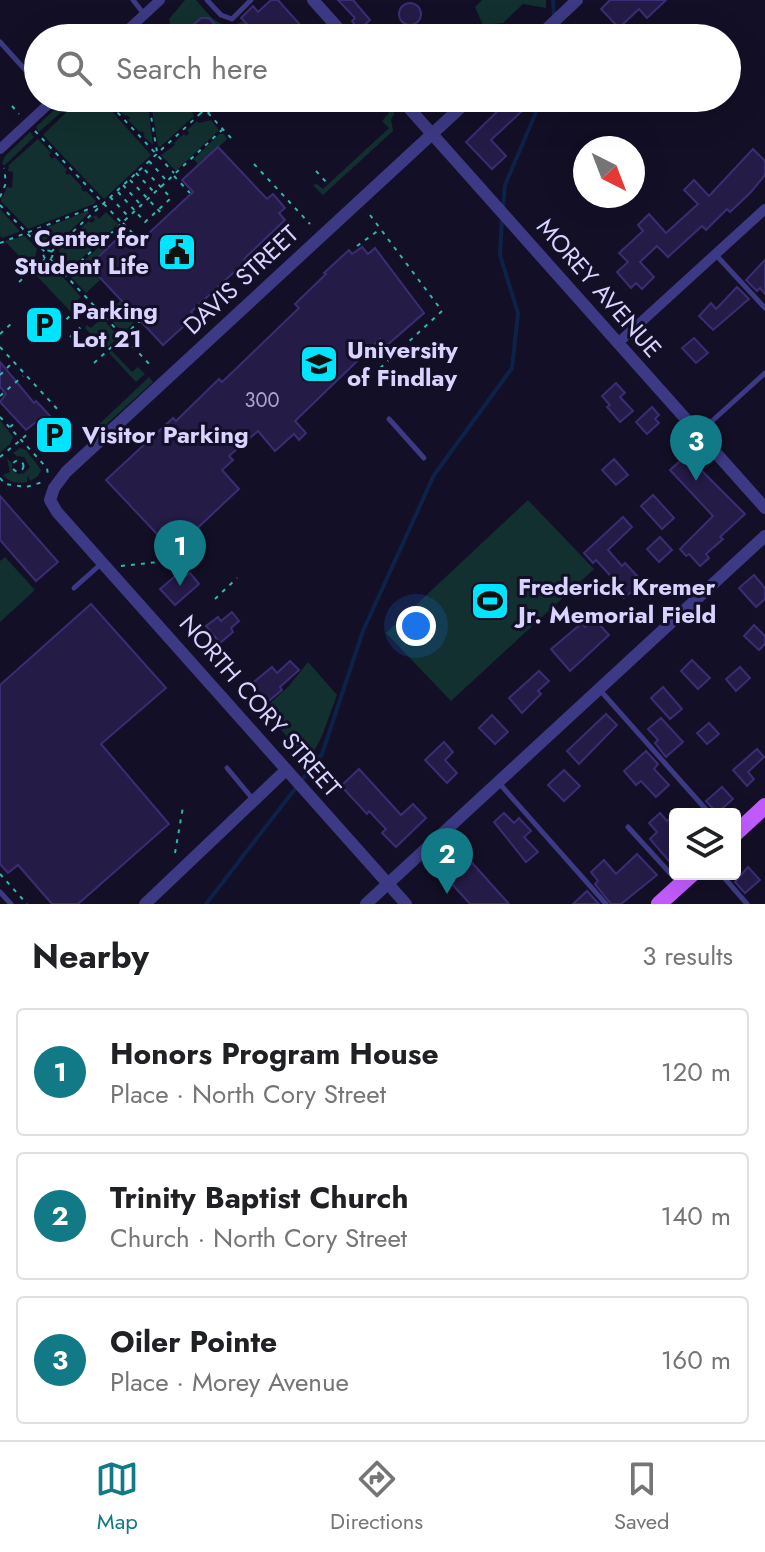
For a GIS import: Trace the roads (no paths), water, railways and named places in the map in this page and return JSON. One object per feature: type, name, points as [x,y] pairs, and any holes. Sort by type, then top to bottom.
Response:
[{"type":"main road","points":[[741,828],[765,806]]},
{"type":"main road","points":[[659,904],[685,880]]},
{"type":"street","points":[[134,24],[160,0]]},
{"type":"street","points":[[313,0],[334,24]]},
{"type":"street","points":[[552,24],[577,0]]},
{"type":"street","points":[[0,149],[39,112]]},
{"type":"street","name":"MOREY AVENUE","points":[[412,112],[765,508]]},
{"type":"street","name":"DAVIS STREET","points":[[50,500],[54,488],[66,472],[456,112]]},
{"type":"street","points":[[618,343],[765,209]]},
{"type":"street","name":"NORTH CORY STREET","points":[[50,500],[57,512],[406,904]]},
{"type":"street","points":[[366,904],[765,536]]},
{"type":"street","points":[[145,904],[254,801],[290,774]]},
{"type":"lane","points":[[133,0],[144,15]]},
{"type":"lane","points":[[207,0],[221,15],[232,19],[251,0]]},
{"type":"lane","points":[[0,42],[24,69]]},
{"type":"lane","points":[[715,255],[765,308]]},
{"type":"lane","points":[[699,433],[765,373]]},
{"type":"lane","points":[[389,419],[424,458]]},
{"type":"lane","points":[[74,588],[105,566]]},
{"type":"lane","points":[[598,688],[705,808]]},
{"type":"lane","points":[[227,768],[254,801]]},
{"type":"lane","points":[[499,782],[606,904]]},
{"type":"lane","points":[[628,827],[669,864]]},
{"type":"lane","points":[[726,880],[747,904]]},
{"type":"lane","points":[[0,892],[11,904]]},
{"type":"waterway","points":[[553,0],[554,16]]},
{"type":"waterway","points":[[503,208],[505,185],[536,112]]},
{"type":"waterway","points":[[206,904],[322,754],[363,631],[434,475],[512,368],[518,313],[500,255],[502,217]]},
{"type":"place","name":"Center for Student Life","points":[[177,252]]},
{"type":"place","name":"Parking Lot 21","points":[[44,325]]},
{"type":"place","name":"University of Findlay","points":[[319,364]]},
{"type":"place","name":"Visitor Parking","points":[[54,435]]},
{"type":"place","name":"Oiler Pointe","points":[[696,481]]},
{"type":"place","name":"Honors Program House","points":[[180,586]]},
{"type":"place","name":"Frederick Kremer Jr. Memorial Field","points":[[490,601]]},
{"type":"place","name":"Trinity Baptist Church","points":[[447,894]]}]
